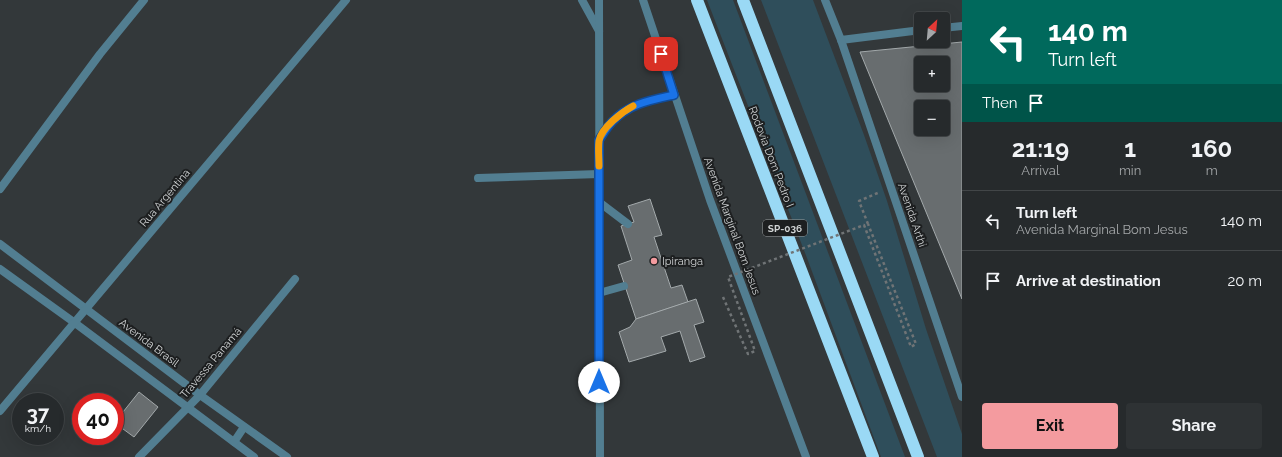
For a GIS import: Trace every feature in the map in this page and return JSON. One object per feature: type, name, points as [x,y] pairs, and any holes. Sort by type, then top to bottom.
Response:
[{"type":"highway","name":"Rodovia Dom Pedro I","points":[[697,0],[873,457]]},
{"type":"highway","points":[[743,0],[918,457]]},
{"type":"street","name":"Rua Argentina","points":[[0,411],[346,0]]},
{"type":"street","points":[[582,0],[599,31]]},
{"type":"street","points":[[599,0],[600,457]]},
{"type":"street","name":"Avenida Marginal Bom Jesus","points":[[643,0],[710,200],[806,457]]},
{"type":"street","name":"Avenida Arthi","points":[[825,0],[841,40],[962,397]]},
{"type":"street","points":[[0,189],[100,54],[141,2]]},
{"type":"street","points":[[950,27],[962,26]]},
{"type":"street","points":[[841,40],[914,31]]},
{"type":"street","points":[[599,140],[611,122],[624,111],[642,102],[674,95]]},
{"type":"street","points":[[478,178],[599,174]]},
{"type":"street","points":[[599,202],[628,224]]},
{"type":"street","name":"Avenida Brasil","points":[[0,244],[200,395],[287,457]]},
{"type":"street","points":[[0,270],[75,323],[254,457]]},
{"type":"street","name":"Travessa Panamá","points":[[139,457],[200,395],[295,279]]},
{"type":"street","points":[[599,293],[624,286]]},
{"type":"street","points":[[234,442],[244,427]]},
{"type":"path","points":[[722,297],[748,354],[754,351],[728,277],[864,225],[911,347],[916,344],[859,201],[891,187]]},
{"type":"shaded area","points":[[707,0],[733,0],[905,457],[881,457],[807,258]]},
{"type":"shaded area","points":[[761,0],[813,0],[864,135],[887,201],[926,329],[962,434],[962,457],[937,457]]},
{"type":"building","points":[[962,42],[962,299],[860,52],[914,47],[914,48],[950,48],[950,43]]},
{"type":"building","points":[[650,199],[662,235],[654,237],[671,288],[682,285],[688,302],[636,319],[618,265],[632,260],[621,226],[634,222],[628,206]]},
{"type":"building","points":[[696,299],[704,322],[694,325],[705,357],[690,362],[680,331],[661,337],[666,351],[629,362],[619,332],[630,327],[636,319]]},
{"type":"building","points":[[139,392],[158,407],[134,437],[124,430],[124,411]]},
{"type":"slow traffic","points":[[599,166],[599,140],[611,122],[624,111],[633,106]]},
{"type":"place","name":"Ipiranga","points":[[654,261]]},
{"type":"route","points":[[599,382],[599,140],[611,122],[624,111],[642,102],[674,95],[661,54]]}]
